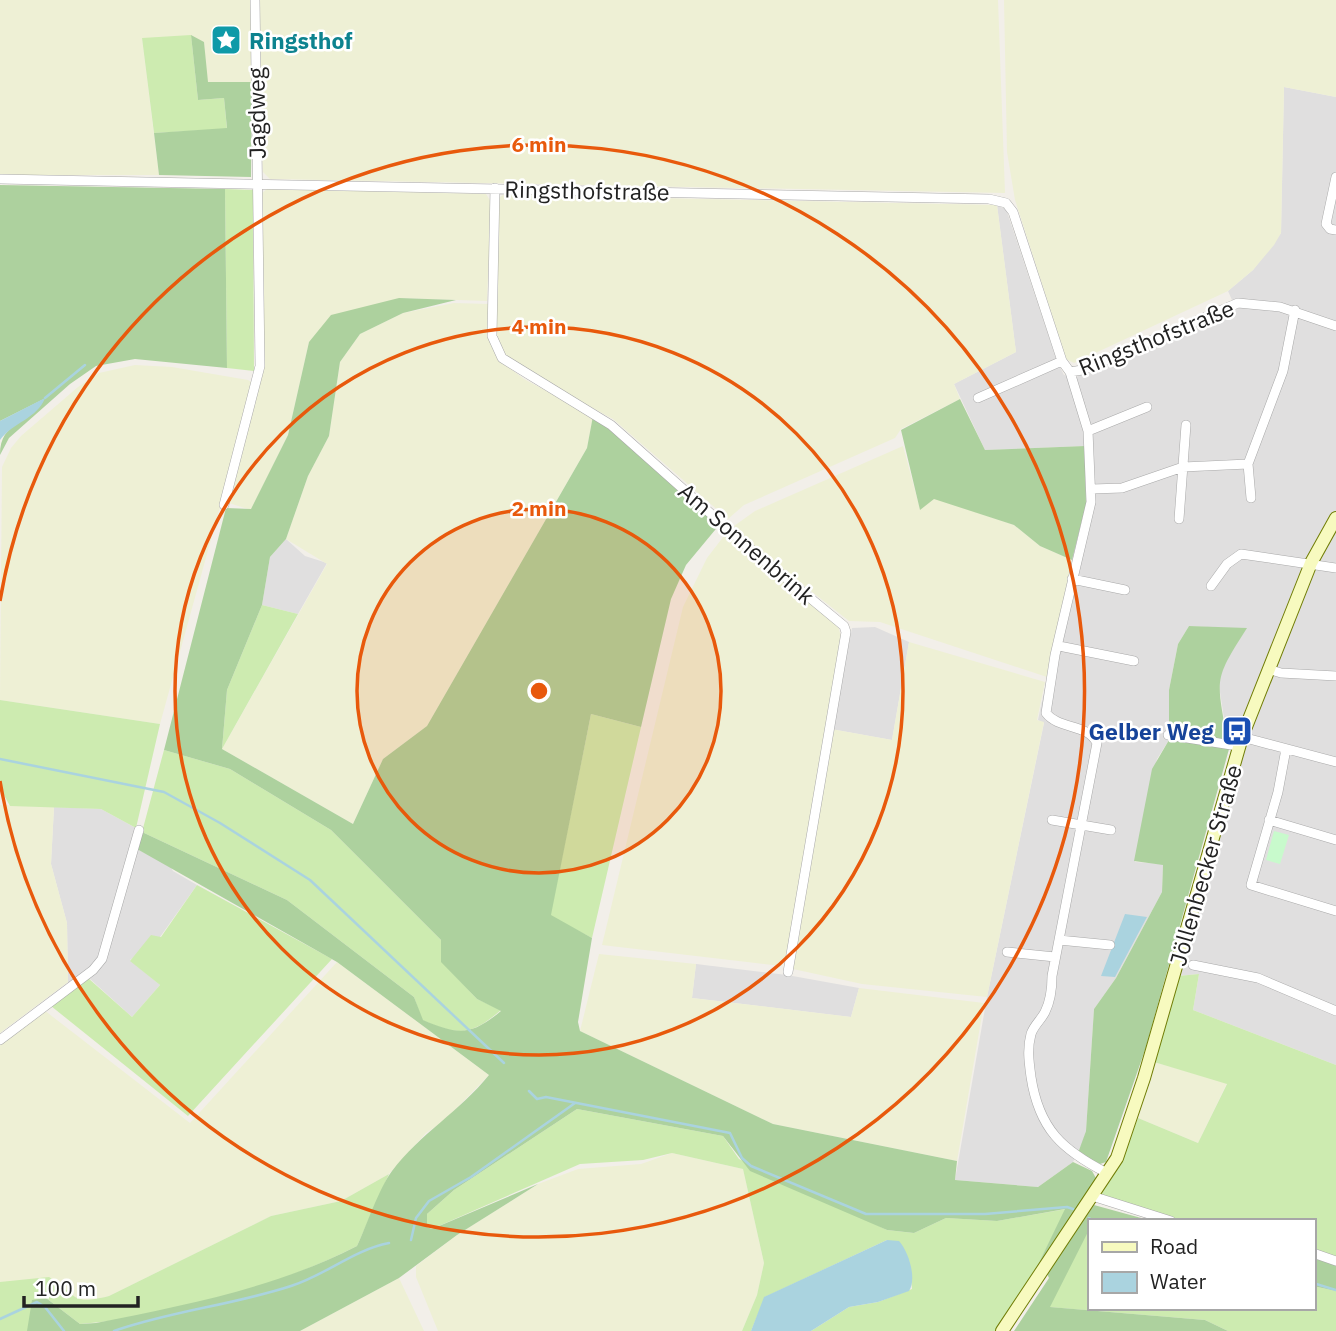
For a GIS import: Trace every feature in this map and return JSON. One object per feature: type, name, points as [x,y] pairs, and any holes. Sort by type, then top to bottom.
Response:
[{"type":"main road","name":"Jöllenbecker Straße","points":[[1002,1331],[1116,1158],[1144,1079],[1240,741],[1311,563],[1336,519]]},
{"type":"street","name":"Jagdweg","points":[[224,505],[260,366],[255,0]]},
{"type":"street","points":[[1336,177],[1326,224],[1330,229],[1336,230]]},
{"type":"street","name":"Ringsthofstraße","points":[[0,179],[999,201],[1013,212],[1062,361],[1070,372],[1082,370],[1238,303],[1262,303],[1295,310],[1336,326]]},
{"type":"street","name":"Am Sonnenbrink","points":[[495,188],[492,336],[502,358],[611,425],[844,625],[846,632],[788,972]]},
{"type":"street","points":[[1251,498],[1248,464],[1283,371],[1295,310]]},
{"type":"street","name":"Ringsthofstraße","points":[[978,398],[1062,361]]},
{"type":"street","points":[[1070,372],[1088,431],[1092,489],[1059,646],[1049,681],[1046,713],[1052,721],[1087,731],[1097,743],[1055,957],[1052,994],[1029,1042],[1034,1093],[1048,1127],[1058,1141],[1079,1159],[1107,1173]]},
{"type":"street","points":[[1088,431],[1147,407]]},
{"type":"street","points":[[1180,519],[1186,425]]},
{"type":"street","points":[[1092,489],[1122,488],[1183,467],[1248,464]]},
{"type":"street","points":[[1211,586],[1227,564],[1241,554],[1336,568]]},
{"type":"street","points":[[1072,579],[1125,590]]},
{"type":"street","points":[[1059,646],[1134,661]]},
{"type":"street","points":[[1268,668],[1281,673],[1336,676]]},
{"type":"street","points":[[1168,735],[1240,741],[1336,762]]},
{"type":"street","points":[[1286,749],[1251,885],[1336,911]]},
{"type":"street","points":[[1052,820],[1111,830]]},
{"type":"street","points":[[1269,820],[1336,840]]},
{"type":"street","points":[[0,1040],[93,970],[102,959],[139,830]]},
{"type":"street","points":[[1059,940],[1110,945]]},
{"type":"street","points":[[1007,952],[1055,957]]},
{"type":"street","points":[[1193,965],[1258,978],[1336,1011]]},
{"type":"street","points":[[1092,1196],[1165,1219]]},
{"type":"street","points":[[1315,1254],[1336,1261]]},
{"type":"shaded area","points":[[1284,87],[1336,97],[1336,1065],[1193,1010],[1199,974],[1178,976],[1240,750],[1227,738],[1218,679],[1221,668],[1246,629],[1189,626],[1178,644],[1169,690],[1169,740],[1157,759],[1135,862],[1163,864],[1162,892],[1116,978],[1094,1009],[1086,1131],[1082,1144],[1073,1162],[1038,1187],[955,1180],[987,997],[1044,723],[1038,720],[1086,504],[1084,446],[985,450],[954,384],[1016,352],[997,205],[1006,209],[1057,361],[1064,375],[1076,377],[1236,309],[1228,291],[1253,270],[1281,233]]},
{"type":"shaded area","points":[[286,539],[305,556],[327,563],[298,614],[262,605],[270,557]]},
{"type":"shaded area","points":[[875,627],[909,642],[892,740],[831,729],[852,628]]},
{"type":"shaded area","points":[[54,807],[101,809],[136,828],[137,849],[170,865],[173,871],[197,885],[160,937],[130,960],[160,985],[132,1017],[89,978],[75,988],[68,982],[67,923],[51,864]]},
{"type":"shaded area","points":[[696,964],[787,975],[859,988],[851,1017],[692,998]]},
{"type":"green space","points":[[0,0],[252,0],[252,82],[207,82],[204,42],[142,38],[159,175],[0,175]]},
{"type":"green space","points":[[260,0],[998,0],[1005,193],[270,179],[263,172]]},
{"type":"green space","points":[[1004,0],[1336,0],[1336,97],[1284,87],[1281,233],[1274,245],[1253,270],[1228,291],[1074,363],[1066,359],[1015,200],[1007,152]]},
{"type":"green space","points":[[191,35],[198,100],[224,98],[227,129],[154,133],[142,38]]},
{"type":"green space","points":[[191,35],[204,42],[208,82],[252,82],[251,177],[159,175],[154,133],[227,128],[224,98],[198,100]]},
{"type":"green space","points":[[0,185],[225,189],[227,368],[135,359],[96,366],[70,384],[9,438],[0,455],[5,435],[32,414],[44,399],[0,421]]},
{"type":"green space","points":[[225,189],[253,190],[254,371],[227,368]]},
{"type":"green space","points":[[267,189],[486,194],[491,202],[487,301],[399,298],[309,342],[288,435],[251,510],[229,503],[261,373],[262,193]]},
{"type":"green space","points":[[503,195],[997,205],[1016,352],[954,384],[960,399],[901,429],[895,438],[744,505],[728,519],[613,419],[524,371],[506,356],[495,335],[499,198]]},
{"type":"green space","points":[[399,298],[456,300],[403,313],[360,334],[340,362],[329,436],[308,476],[286,539],[270,557],[262,605],[227,690],[222,749],[353,824],[383,759],[427,726],[587,448],[593,416],[610,427],[720,524],[686,565],[671,599],[641,727],[591,714],[551,915],[592,938],[578,1022],[580,1031],[773,1124],[957,1161],[955,1180],[1038,1187],[1073,1162],[1092,1171],[1097,1180],[1034,1273],[1065,1209],[997,1221],[946,1218],[914,1233],[887,1230],[750,1171],[723,1136],[577,1109],[454,1190],[427,1214],[427,1227],[432,1229],[538,1184],[457,1235],[399,1278],[300,1331],[27,1331],[32,1300],[46,1298],[80,1324],[96,1323],[230,1294],[326,1261],[357,1246],[392,1171],[415,1145],[466,1100],[489,1075],[337,962],[137,849],[142,832],[287,900],[414,997],[423,1020],[446,1028],[464,1030],[481,1025],[501,1011],[477,999],[441,962],[441,940],[331,830],[230,769],[164,750],[226,508],[251,509],[288,435],[309,342],[331,315]]},
{"type":"green space","points":[[454,303],[489,304],[489,337],[499,360],[524,379],[593,416],[587,448],[427,726],[383,759],[353,824],[222,749],[327,564],[286,539],[308,476],[329,436],[340,362],[360,334],[403,313]]},
{"type":"green space","points":[[135,365],[172,367],[248,380],[254,384],[160,724],[0,700],[2,467],[11,448],[21,436],[78,387],[99,373]]},
{"type":"green space","points":[[960,399],[985,450],[1085,446],[1086,504],[1072,560],[1040,546],[1014,525],[934,499],[920,510],[901,430]]},
{"type":"green space","points":[[903,446],[920,509],[934,498],[1014,525],[1040,546],[1072,560],[1047,677],[880,622],[849,621],[750,543],[734,526],[755,511]]},
{"type":"green space","points":[[727,532],[748,554],[838,625],[841,637],[788,957],[781,966],[602,945],[683,607],[707,558]]},
{"type":"green space","points":[[262,605],[298,614],[222,749],[227,690]]},
{"type":"green space","points":[[1189,626],[1247,628],[1228,659],[1220,680],[1223,718],[1227,738],[1231,742],[1146,1047],[1106,1162],[1100,1164],[1078,1153],[1086,1131],[1094,1009],[1116,978],[1162,892],[1163,865],[1134,861],[1152,769],[1169,740],[1169,690],[1178,644]]},
{"type":"green space","points":[[909,642],[1045,682],[1037,720],[1044,722],[987,997],[862,984],[793,969],[831,729],[892,740]]},
{"type":"green space","points":[[0,700],[160,724],[136,828],[101,809],[10,806],[0,788]]},
{"type":"green space","points":[[591,714],[641,727],[592,938],[550,916]]},
{"type":"green space","points":[[164,750],[230,769],[331,830],[441,940],[442,962],[477,999],[501,1010],[481,1025],[464,1031],[445,1029],[422,1020],[414,997],[287,900],[142,832]]},
{"type":"green space","points":[[0,805],[54,807],[51,864],[67,923],[68,982],[0,1033]]},
{"type":"green space","points":[[1274,831],[1289,835],[1280,864],[1266,860]]},
{"type":"green space","points":[[197,885],[332,959],[188,1116],[51,1006],[88,978],[132,1017],[160,985],[130,961],[151,935],[161,937]]},
{"type":"green space","points":[[599,954],[696,964],[692,998],[851,1017],[859,988],[984,1003],[957,1161],[773,1124],[580,1031]]},
{"type":"green space","points":[[337,962],[489,1075],[444,1121],[426,1133],[389,1174],[341,1201],[271,1216],[109,1296],[87,1302],[76,1300],[59,1283],[0,1282],[0,1044],[44,1010],[190,1123]]},
{"type":"green space","points":[[1199,974],[1193,1010],[1336,1065],[1336,1257],[1315,1251],[1315,1219],[1171,1219],[1103,1198],[1101,1194],[1121,1162],[1138,1118],[1198,1143],[1227,1084],[1154,1062],[1178,976]]},
{"type":"green space","points":[[1154,1062],[1227,1083],[1198,1143],[1138,1118]]},
{"type":"green space","points":[[577,1109],[723,1136],[739,1159],[887,1230],[914,1233],[946,1218],[997,1221],[1066,1209],[1034,1273],[995,1331],[811,1331],[849,1307],[878,1302],[912,1289],[909,1260],[887,1240],[765,1297],[751,1331],[742,1331],[757,1295],[764,1263],[743,1169],[672,1153],[643,1160],[580,1164],[432,1229],[427,1227],[427,1214],[454,1190]]},
{"type":"green space","points":[[672,1153],[743,1169],[764,1263],[757,1295],[742,1331],[438,1331],[416,1277],[416,1266],[457,1235],[538,1184],[578,1169],[641,1164]]},
{"type":"green space","points":[[389,1174],[357,1246],[326,1261],[222,1298],[150,1315],[114,1320],[80,1324],[46,1298],[28,1331],[0,1331],[0,1282],[49,1277],[80,1299],[109,1296],[271,1216],[341,1201]]},
{"type":"green space","points":[[1094,1205],[1145,1219],[1088,1219],[1088,1232],[1050,1307],[1205,1320],[1228,1331],[1014,1331],[1049,1278],[1047,1274]]},
{"type":"green space","points":[[1088,1231],[1088,1310],[1315,1310],[1315,1286],[1336,1291],[1336,1331],[1228,1331],[1205,1320],[1049,1307]]},
{"type":"green space","points":[[1315,1257],[1336,1264],[1336,1291],[1315,1286]]},
{"type":"green space","points":[[399,1278],[424,1331],[300,1331]]},
{"type":"water","points":[[45,398],[37,411],[0,440],[0,421]]},
{"type":"water","points":[[1125,914],[1147,917],[1115,977],[1101,976]]},
{"type":"water","points":[[887,1240],[899,1241],[906,1252],[912,1273],[909,1291],[878,1302],[849,1307],[811,1331],[751,1331],[764,1297]]},
{"type":"waterway","points":[[45,398],[85,365]]},
{"type":"waterway","points":[[0,759],[164,792],[220,823],[310,880],[504,1063]]},
{"type":"waterway","points":[[529,1091],[537,1099],[546,1097],[730,1133],[742,1158],[751,1166],[866,1214],[985,1214],[1067,1207],[1073,1209]]},
{"type":"waterway","points":[[411,1240],[416,1218],[429,1201],[471,1177],[575,1103]]},
{"type":"waterway","points":[[114,1331],[291,1286],[363,1251],[389,1243]]},
{"type":"waterway","points":[[1315,1284],[1336,1290]]},
{"type":"waterway","points":[[0,1319],[37,1302],[45,1307],[64,1331]]},
{"type":"place","name":"Ringsthof","points":[[226,40]]},
{"type":"place","name":"Gelber Weg","points":[[1237,731]]}]
